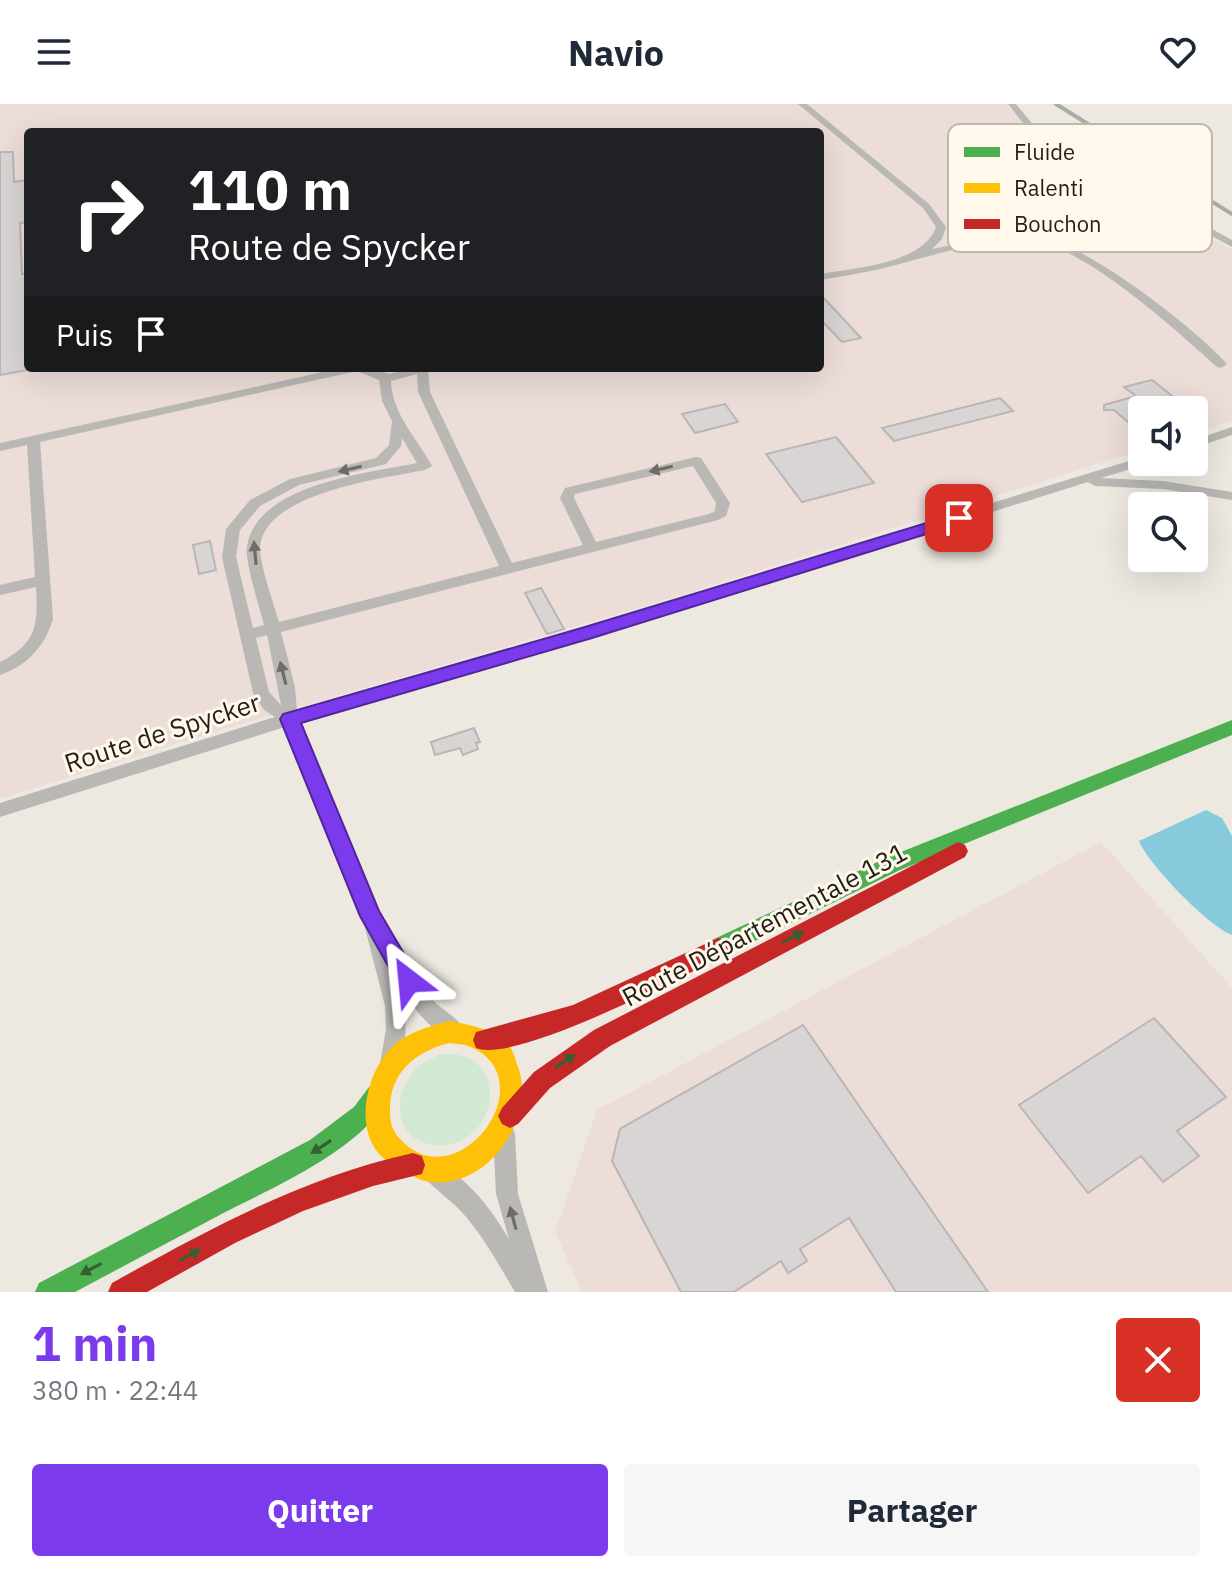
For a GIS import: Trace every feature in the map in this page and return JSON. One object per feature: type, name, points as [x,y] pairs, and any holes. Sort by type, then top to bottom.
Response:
[{"type":"main road","name":"Route Départementale 131","points":[[484,1040],[524,1034],[569,1019],[863,878],[1232,727]]},
{"type":"main road","name":"Route Départementale 131","points":[[507,1122],[537,1081],[590,1045],[718,975],[1058,799]]},
{"type":"main road","points":[[48,1292],[319,1149],[350,1126],[377,1095],[390,1065],[400,1053],[420,1039],[441,1032],[457,1032],[484,1040],[500,1054],[510,1072],[514,1093],[507,1122],[490,1148],[469,1162],[445,1169],[421,1167],[364,1174],[304,1197],[121,1292]]},
{"type":"main road","points":[[377,1095],[376,1110],[381,1133],[394,1152],[421,1167]]},
{"type":"street","points":[[802,104],[935,215],[941,227],[940,236],[931,247],[919,254]]},
{"type":"street","points":[[1012,104],[1029,124]]},
{"type":"street","points":[[1212,233],[1232,244]]},
{"type":"street","points":[[824,276],[948,249]]},
{"type":"street","points":[[1075,252],[1175,325],[1221,364]]},
{"type":"street","points":[[0,447],[340,372]]},
{"type":"street","points":[[365,372],[413,383],[424,392]]},
{"type":"street","points":[[390,377],[407,372]]},
{"type":"street","points":[[422,372],[424,392],[507,568]]},
{"type":"street","points":[[390,377],[385,392],[425,466],[307,493],[277,509],[260,527],[254,538],[253,554],[287,687],[290,719],[371,916],[395,1006],[396,1029],[390,1065]]},
{"type":"street","points":[[290,719],[263,697],[228,552],[231,534],[241,517],[261,499],[288,484],[386,458],[397,442],[398,421]]},
{"type":"street","points":[[1208,439],[1232,431]]},
{"type":"street","points":[[0,669],[23,657],[38,639],[45,619],[33,440]]},
{"type":"street","points":[[247,635],[713,517],[723,510],[723,503],[696,461],[570,491],[567,498],[591,546]]},
{"type":"street","name":"Route de Spycker","points":[[0,810],[1128,466]]},
{"type":"street","name":"Route de Spycker","points":[[1076,483],[1139,483],[1232,496]]},
{"type":"street","points":[[0,590],[43,580]]},
{"type":"street","points":[[371,916],[424,1007],[436,1020],[457,1032]]},
{"type":"street","points":[[507,1122],[503,1158],[507,1194],[536,1292]]},
{"type":"street","points":[[421,1167],[454,1185],[471,1202],[528,1292]]},
{"type":"shaded area","points":[[0,104],[1006,104],[1025,124],[948,124],[948,252],[1212,252],[1212,239],[1232,250],[1232,421],[1208,429],[1208,396],[1128,396],[1128,454],[662,601],[197,737],[0,799]]},
{"type":"shaded area","points":[[1101,842],[1232,988],[1232,1292],[582,1292],[555,1232],[597,1110]]},
{"type":"green space","points":[[445,1054],[466,1057],[481,1068],[488,1082],[490,1099],[485,1116],[475,1131],[459,1141],[439,1145],[420,1141],[408,1131],[401,1118],[400,1102],[404,1086],[413,1072],[427,1060]]},
{"type":"water","points":[[1206,810],[1222,818],[1232,836],[1232,935],[1209,920],[1180,894],[1139,841]]},
{"type":"building","points":[[0,152],[13,152],[14,182],[24,181],[24,222],[20,223],[24,274],[24,371],[0,375]]},
{"type":"building","points":[[824,298],[861,338],[842,342],[824,323]]},
{"type":"building","points":[[1152,380],[1172,396],[1136,396],[1124,387]]},
{"type":"building","points":[[1000,398],[1013,411],[894,441],[882,428]]},
{"type":"building","points":[[1128,398],[1128,422],[1114,410],[1104,410],[1104,405]]},
{"type":"building","points":[[725,404],[738,422],[695,433],[682,414]]},
{"type":"building","points":[[836,437],[874,483],[802,502],[766,454]]},
{"type":"building","points":[[210,541],[216,570],[199,574],[193,545]]},
{"type":"building","points":[[541,588],[564,629],[547,634],[525,593]]},
{"type":"building","points":[[474,728],[480,742],[476,743],[478,749],[463,755],[460,748],[435,755],[431,742]]},
{"type":"building","points":[[1154,1018],[1226,1097],[1177,1131],[1199,1156],[1163,1182],[1141,1156],[1088,1193],[1019,1105]]},
{"type":"building","points":[[803,1025],[988,1292],[896,1292],[849,1218],[800,1249],[807,1261],[788,1273],[781,1261],[734,1292],[681,1292],[612,1161],[620,1129]]},
{"type":"railway","points":[[1056,104],[1088,124]]},
{"type":"railway","points":[[1212,202],[1232,214]]},
{"type":"traffic: fast","points":[[718,948],[893,864],[1232,727]]},
{"type":"traffic: fast","points":[[48,1292],[319,1149],[362,1115],[377,1095]]},
{"type":"traffic: slow","points":[[449,1032],[479,1038],[502,1055],[512,1079],[510,1107],[498,1133],[479,1155],[454,1168],[426,1169],[396,1153],[387,1143],[378,1118],[380,1090],[391,1065],[405,1050],[449,1032]]},
{"type":"traffic: jam","points":[[510,1116],[542,1080],[602,1038],[958,851]]},
{"type":"traffic: jam","points":[[484,1040],[515,1034],[575,1015],[718,948]]},
{"type":"traffic: jam","points":[[121,1292],[226,1234],[298,1200],[373,1174],[413,1165]]},
{"type":"route","points":[[409,981],[371,916],[290,719],[586,633],[959,518]]}]
